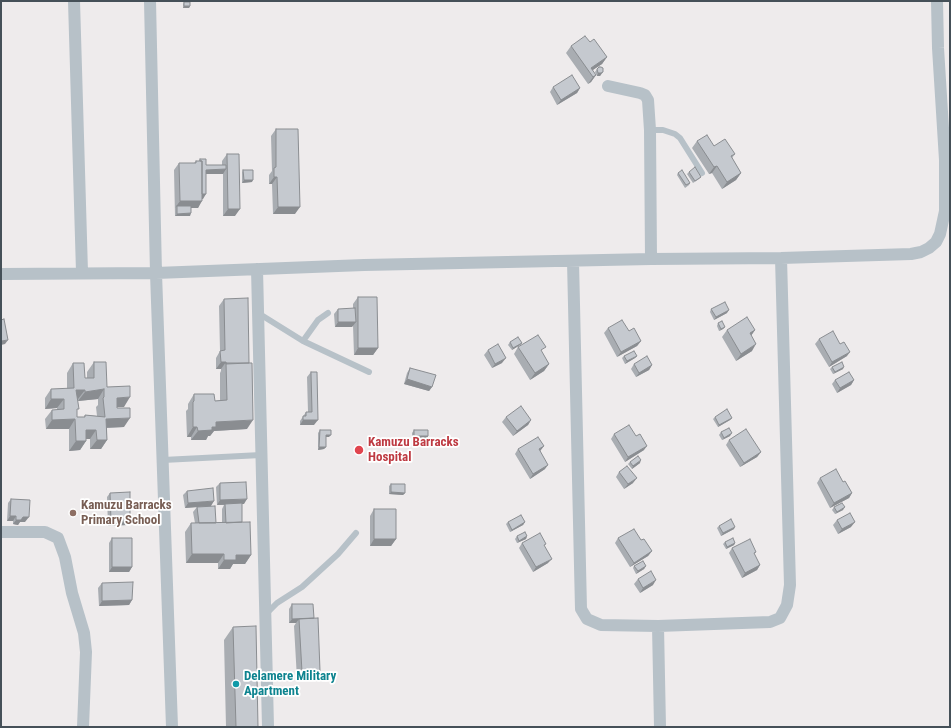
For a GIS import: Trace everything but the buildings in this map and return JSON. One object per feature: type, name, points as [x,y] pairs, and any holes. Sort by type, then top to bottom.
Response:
[{"type":"street","points":[[74,1],[82,272]]},
{"type":"street","points":[[150,1],[156,273],[172,727]]},
{"type":"street","points":[[1,274],[82,272],[156,273],[651,259],[781,258],[911,254],[921,252],[936,242],[943,223],[945,182],[937,1]]},
{"type":"street","points":[[608,86],[640,93],[648,100],[650,106],[651,259]]},
{"type":"street","points":[[572,261],[580,609],[587,620],[601,625],[658,626],[770,622],[780,618],[787,605],[790,585],[781,258]]},
{"type":"street","points":[[257,269],[268,727]]},
{"type":"street","points":[[1,532],[45,532],[58,538],[65,557],[72,592],[84,633],[86,652],[83,727]]},
{"type":"street","points":[[658,626],[660,727]]},
{"type":"lane","points":[[650,130],[663,130],[675,134],[680,138],[702,173]]},
{"type":"lane","points":[[258,313],[303,341],[369,372]]},
{"type":"lane","points":[[303,341],[318,320],[328,313]]},
{"type":"lane","points":[[163,460],[261,455]]},
{"type":"lane","points":[[265,615],[277,603],[302,587],[338,554],[356,533]]},
{"type":"place","name":"Kamuzu Barracks Hospital","points":[[359,450]]},
{"type":"place","name":"Kamuzu Barracks Primary School","points":[[73,513]]},
{"type":"place","name":"Delamere Military Apartment","points":[[236,684]]}]
